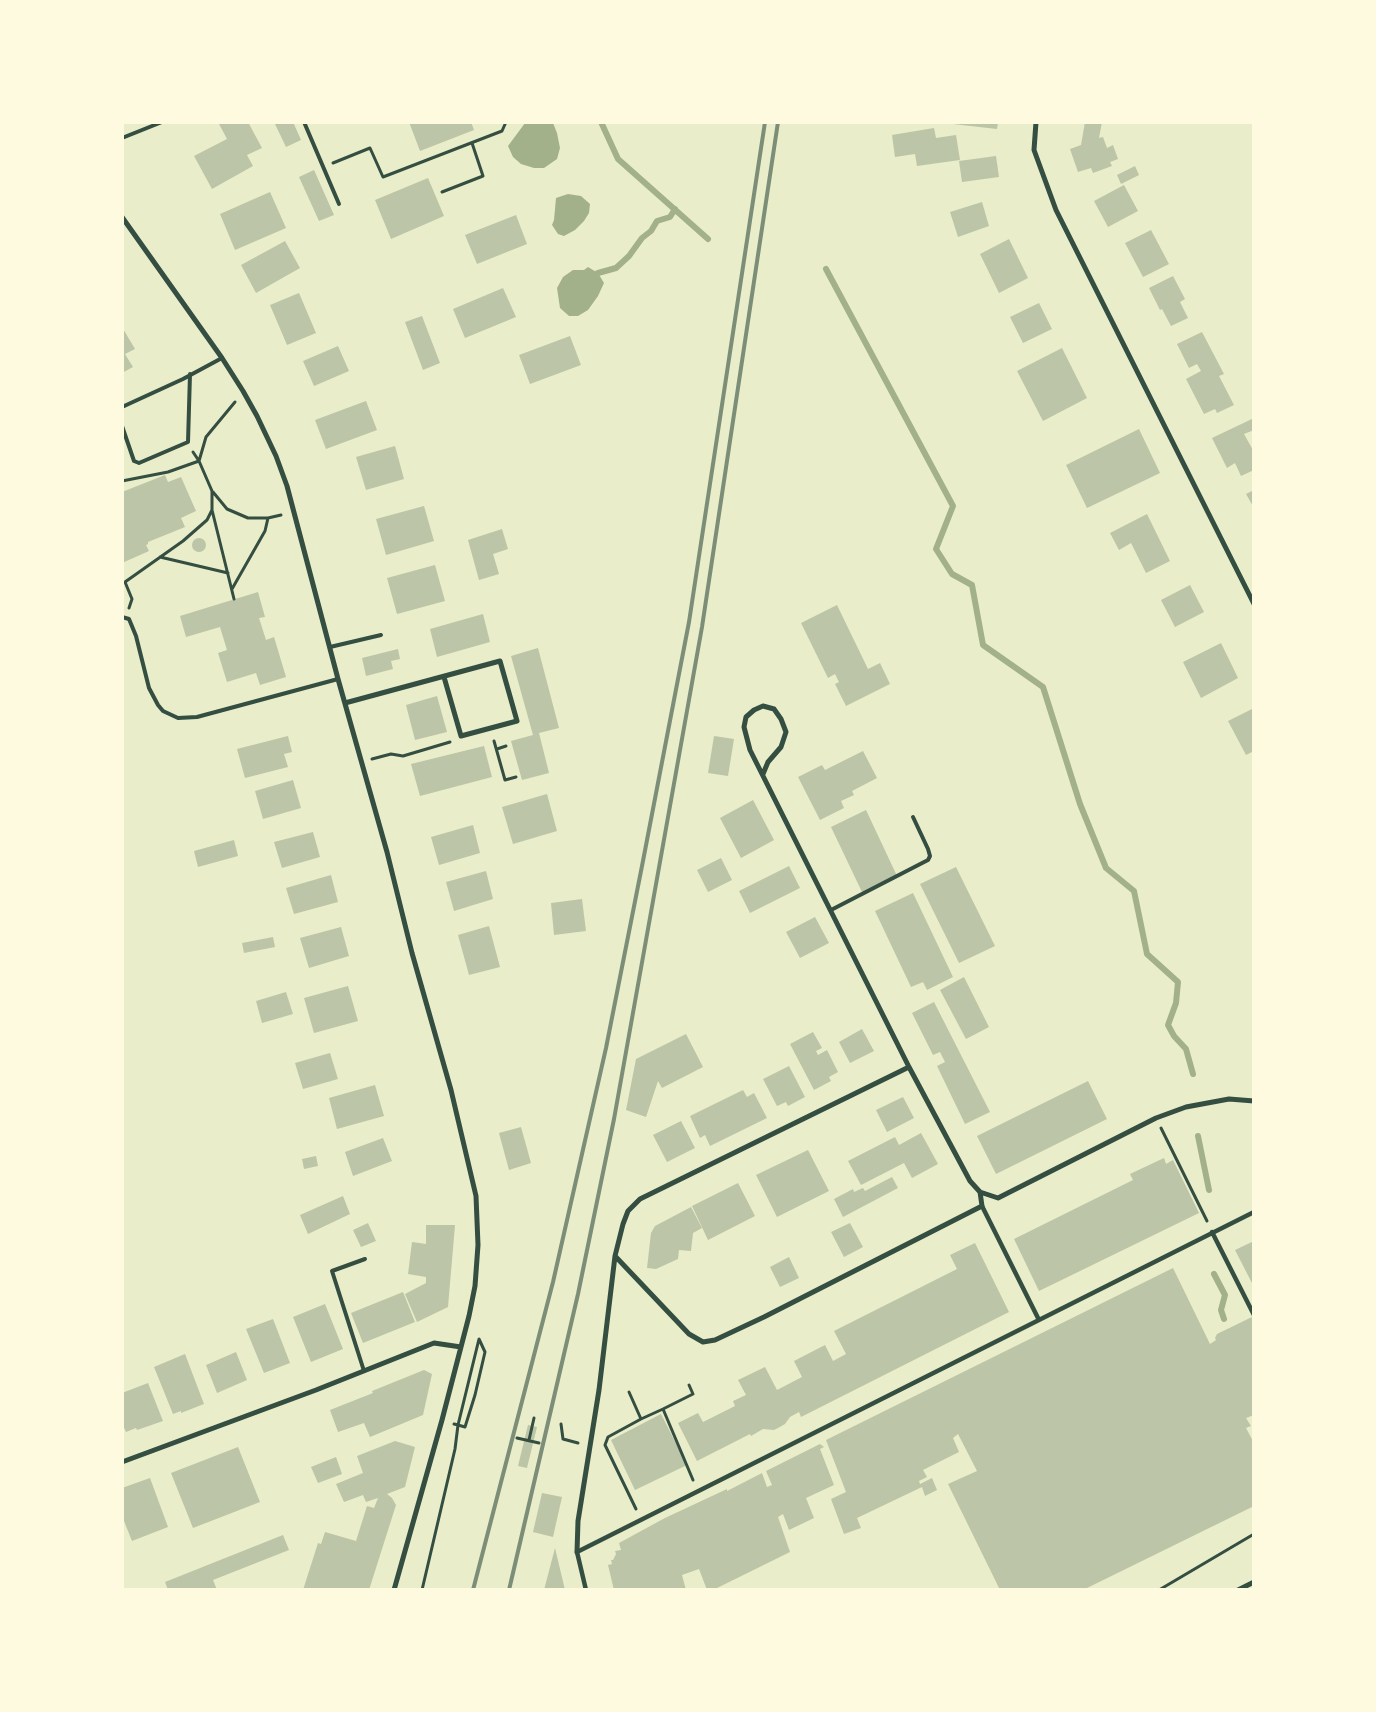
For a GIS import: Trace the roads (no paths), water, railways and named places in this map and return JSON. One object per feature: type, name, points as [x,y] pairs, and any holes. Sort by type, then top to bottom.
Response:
[{"type":"street","points":[[1036,122],[1034,150],[1056,210],[1254,604]]},
{"type":"street","points":[[122,217],[222,358],[257,416],[276,456],[295,512],[338,678],[387,852],[412,953],[451,1090],[476,1196],[478,1245],[474,1286],[461,1347],[394,1590]]},
{"type":"street","points":[[345,703],[444,676],[500,661],[517,721],[462,736],[444,676]]},
{"type":"street","points":[[763,774],[768,762],[782,748],[786,732],[781,719],[774,709],[763,706],[754,710],[746,717],[744,727],[750,750],[909,1067],[970,1181],[980,1192],[998,1198],[1156,1118],[1186,1107],[1229,1099],[1254,1101]]},
{"type":"street","points":[[586,1590],[577,1552],[578,1521],[599,1390],[615,1256],[628,1211],[640,1199],[909,1067]]},
{"type":"street","points":[[980,1192],[982,1206],[1039,1320]]},
{"type":"street","points":[[615,1256],[689,1334],[703,1342],[715,1340],[764,1317],[982,1206]]},
{"type":"street","points":[[577,1552],[1254,1212]]},
{"type":"street","points":[[1212,1232],[1254,1315]]},
{"type":"street","points":[[122,1462],[434,1343],[461,1347]]},
{"type":"street","points":[[1238,1590],[1254,1582]]},
{"type":"lane","points":[[122,138],[162,122]]},
{"type":"lane","points":[[304,122],[339,204]]},
{"type":"lane","points":[[122,407],[222,358]]},
{"type":"lane","points":[[122,426],[134,461],[139,463],[188,442],[190,374]]},
{"type":"lane","points":[[124,618],[129,619],[136,636],[150,688],[158,705],[163,711],[178,718],[197,717],[338,678]]},
{"type":"lane","points":[[330,647],[381,635]]},
{"type":"lane","points":[[831,910],[928,860],[930,856],[928,849],[913,817]]},
{"type":"lane","points":[[364,1258],[332,1270],[364,1371]]},
{"type":"waterway","points":[[601,122],[618,159],[708,239]]},
{"type":"waterway","points":[[598,273],[616,268],[629,256],[642,238],[651,231],[657,221],[670,217],[675,209]]},
{"type":"waterway","points":[[826,269],[953,506],[936,549],[952,574],[972,585],[983,645],[1043,687],[1080,804],[1106,868],[1134,891],[1147,954],[1178,982],[1176,1003],[1168,1025],[1174,1036],[1186,1049],[1193,1074]]},
{"type":"waterway","points":[[1198,1136],[1209,1190]]},
{"type":"waterway","points":[[1214,1274],[1225,1295],[1221,1310],[1224,1319]]},
{"type":"railway","points":[[473,1590],[553,1282],[606,1048],[689,622],[765,122]]},
{"type":"railway","points":[[509,1590],[578,1294],[614,1119],[702,627],[778,122]]}]
